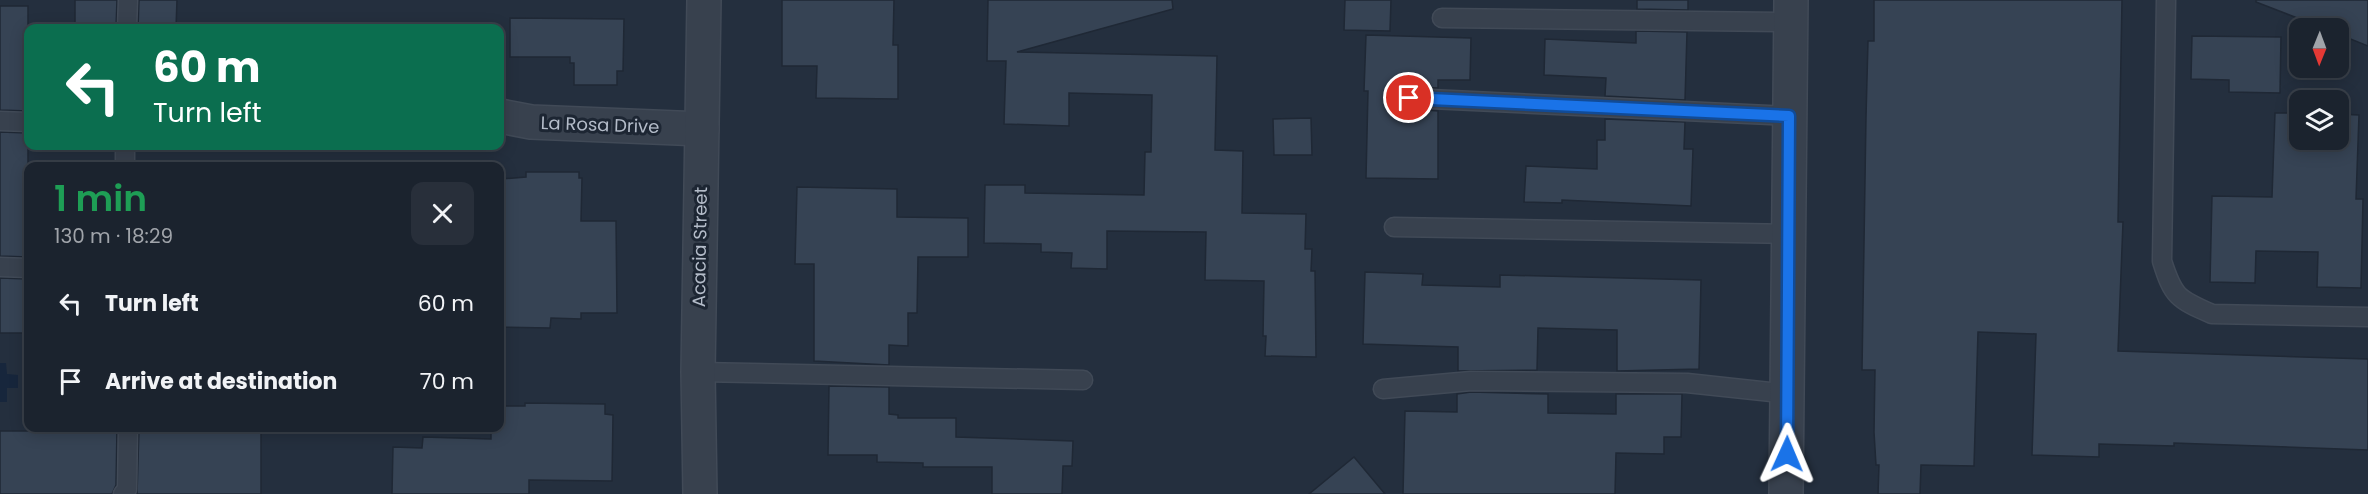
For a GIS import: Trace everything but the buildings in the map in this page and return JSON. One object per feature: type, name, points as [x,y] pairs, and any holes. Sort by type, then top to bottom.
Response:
[{"type":"street","name":"Acacia Street","points":[[700,494],[698,372],[704,0]]},
{"type":"street","points":[[1786,494],[1789,394],[1790,11]]},
{"type":"street","name":"La Rosa Drive","points":[[504,117],[531,122],[702,129]]},
{"type":"lane","points":[[127,24],[128,0]]},
{"type":"lane","points":[[2166,0],[2162,261],[2171,289],[2190,305],[2212,314],[2368,317]]},
{"type":"lane","points":[[1442,18],[1790,11]]},
{"type":"lane","points":[[1409,98],[1789,116]]},
{"type":"lane","points":[[0,122],[24,122]]},
{"type":"lane","points":[[1394,227],[1788,234]]},
{"type":"lane","points":[[0,267],[24,268]]},
{"type":"lane","points":[[698,372],[1083,380]]},
{"type":"lane","points":[[1383,388],[1470,381],[1687,383],[1789,394]]},
{"type":"lane","points":[[123,494],[127,489],[128,432]]},
{"type":"water","points":[[0,363],[6,363],[7,374],[18,375],[18,388],[7,388],[7,402],[0,402]]},
{"type":"route","points":[[1409,98],[1789,116],[1787,454]]}]
